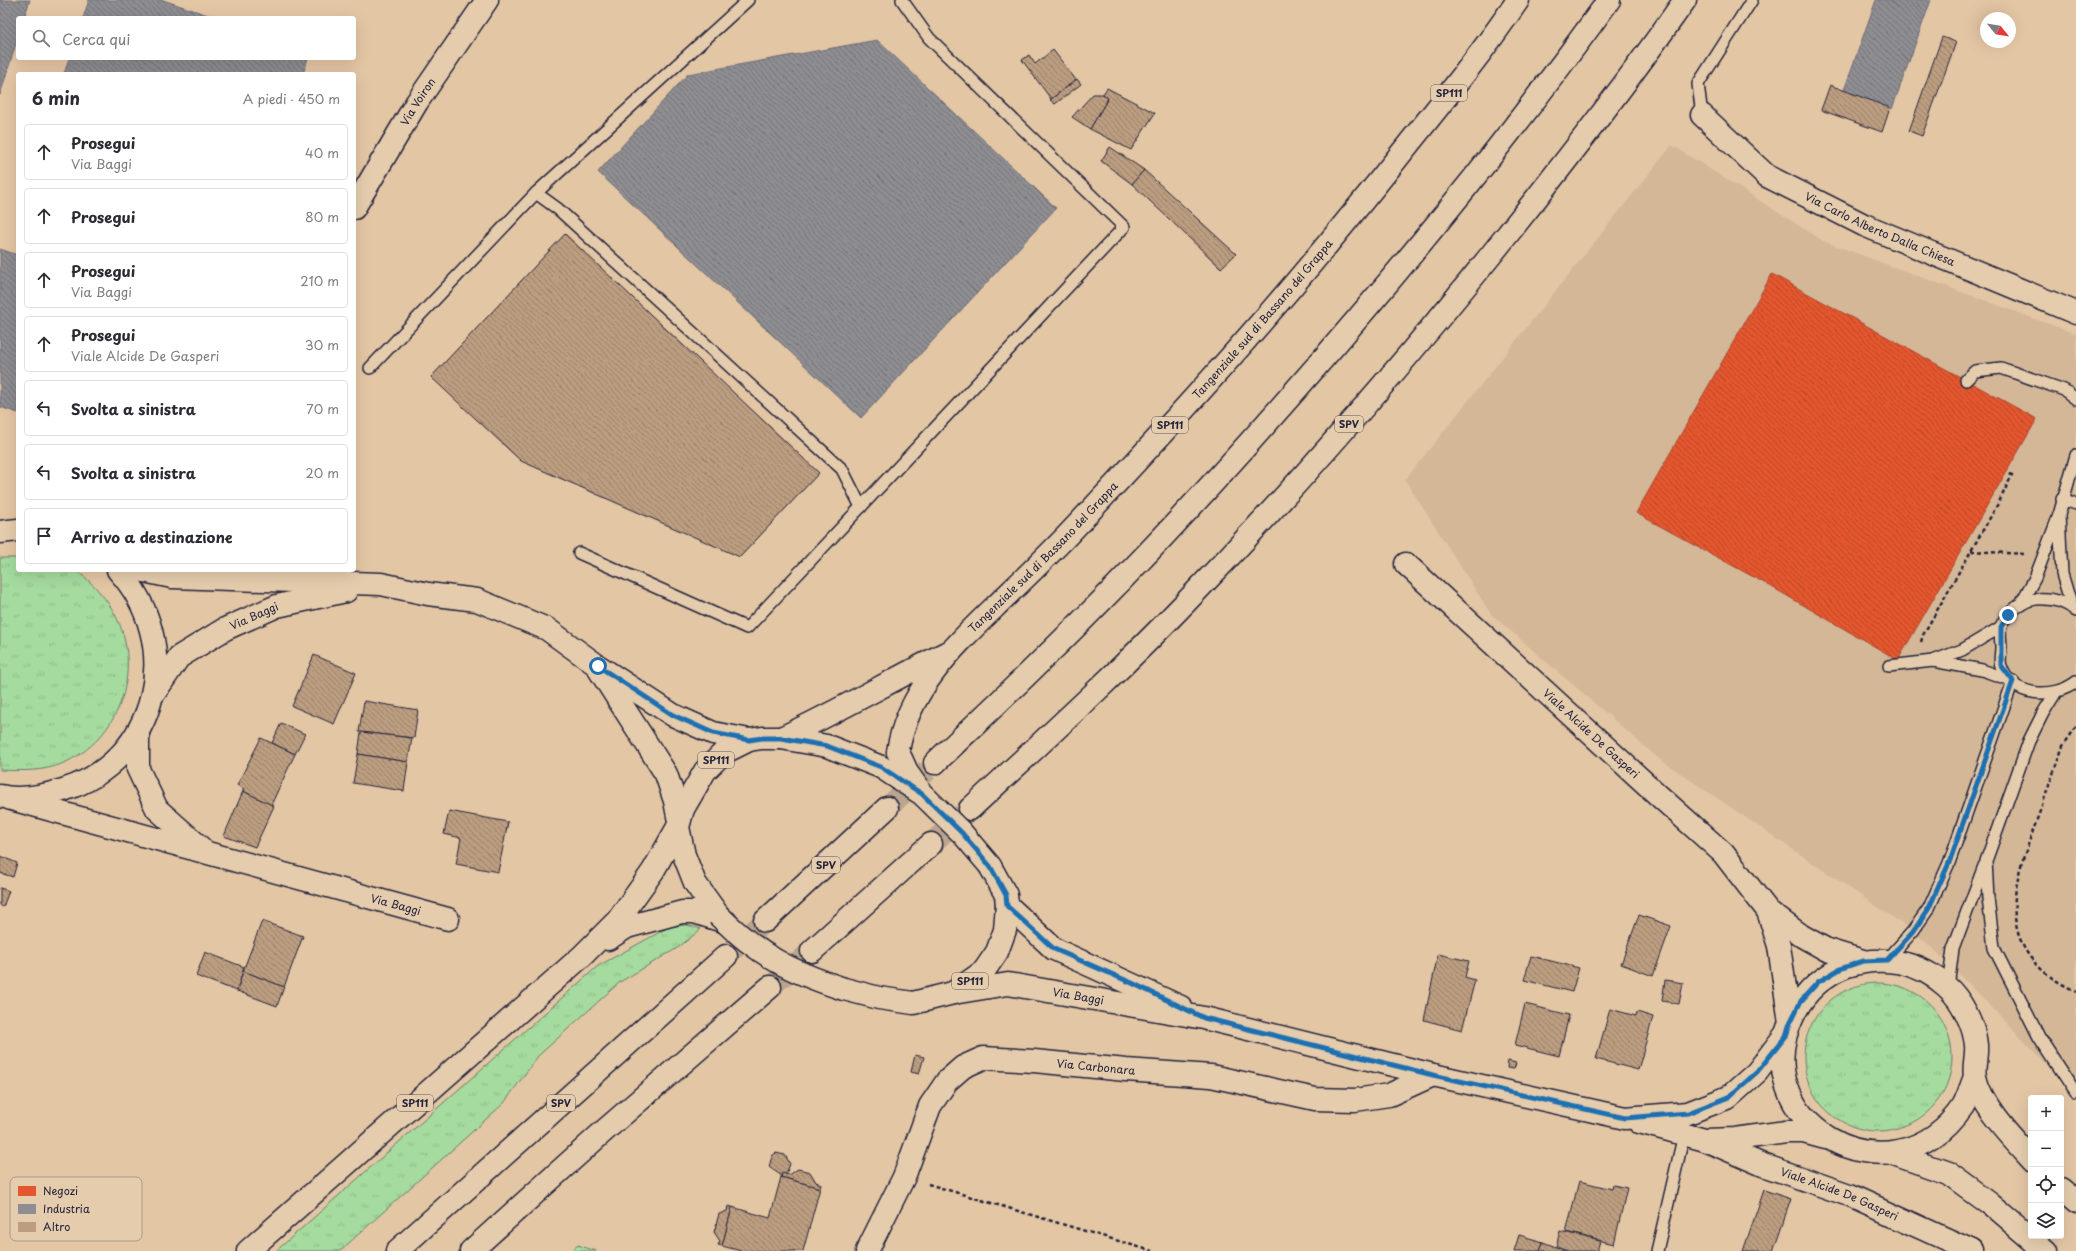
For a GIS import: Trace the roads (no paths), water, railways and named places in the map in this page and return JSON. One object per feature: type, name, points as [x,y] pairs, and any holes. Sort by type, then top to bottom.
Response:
[{"type":"main road","name":"Via Voiron","points":[[356,205],[417,102],[487,0]]},
{"type":"main road","name":"Tangenziale sud di Bassano del Grappa","points":[[678,824],[684,855],[695,883],[720,918],[766,956],[806,977],[878,998],[913,1003],[953,993],[984,971],[997,952],[1004,930],[1007,906],[1006,895],[990,866],[962,833],[922,794],[908,774],[898,752],[901,733],[909,712],[949,652],[1048,556],[1129,470],[1259,325],[1376,185],[1491,40],[1518,0]]},
{"type":"main road","points":[[935,763],[1044,659],[1154,546],[1254,438],[1349,330],[1433,228],[1550,80],[1608,0]]},
{"type":"main road","name":"SPV","points":[[970,809],[1061,725],[1186,602],[1282,499],[1368,402],[1533,202],[1614,98],[1685,0]]},
{"type":"main road","name":"Via Carlo Alberto Dalla Chiesa","points":[[1702,115],[1767,176],[1864,225],[2076,313]]},
{"type":"main road","name":"Viale Alcide De Gasperi","points":[[1406,564],[1723,853],[1768,911],[1802,936],[1827,950],[1863,961]]},
{"type":"main road","name":"Via Baggi","points":[[120,572],[129,581],[141,601],[153,631],[157,663],[153,695]]},
{"type":"main road","points":[[141,601],[143,572]]},
{"type":"main road","name":"Via Baggi","points":[[151,572],[172,577],[204,574],[381,584],[428,594],[477,600],[547,630],[598,666],[673,715],[713,733],[749,740]]},
{"type":"main road","name":"Via Baggi","points":[[1,797],[42,797],[80,785],[113,763],[138,732],[153,695],[179,657],[225,629],[277,606],[381,584]]},
{"type":"main road","name":"Tangenziale sud di Bassano del Grappa","points":[[781,738],[833,714],[878,687],[949,652]]},
{"type":"main road","name":"Via Baggi","points":[[598,666],[666,774],[675,801],[678,824]]},
{"type":"main road","name":"Via Baggi","points":[[138,732],[138,769],[157,809],[205,852]]},
{"type":"main road","name":"Tangenziale sud di Bassano del Grappa","points":[[248,1251],[582,956],[618,920],[653,871],[705,771],[723,752],[749,740],[762,738],[781,738],[827,746],[881,767],[922,794]]},
{"type":"main road","name":"Via Baggi","points":[[1,797],[448,919]]},
{"type":"main road","name":"SPV","points":[[765,921],[886,808]]},
{"type":"main road","points":[[812,951],[931,844]]},
{"type":"main road","name":"Via Baggi","points":[[1007,906],[1054,949],[1132,983],[1204,1018]]},
{"type":"main road","name":"Viale Alcide De Gasperi","points":[[1768,911],[1779,946],[1788,1029]]},
{"type":"main road","name":"Tangenziale sud di Bassano del Grappa","points":[[582,956],[627,927],[682,912],[694,912],[720,918]]},
{"type":"main road","name":"SPV","points":[[397,1251],[726,956]]},
{"type":"main road","name":"Viale Alcide De Gasperi","points":[[1705,1140],[1735,1139],[1786,1132],[1803,1132],[1828,1139],[1855,1150],[1869,1153],[1890,1153],[1920,1145],[1945,1129],[1964,1105],[1975,1077],[1976,1044],[1967,1014],[1948,987],[1930,974],[1909,964],[1887,960],[1863,961],[1840,969],[1818,982],[1801,1001],[1788,1029],[1783,1059],[1787,1083],[1796,1105],[1810,1124],[1828,1139]]},
{"type":"main road","name":"Via Baggi","points":[[953,993],[1008,984],[1204,1018],[1433,1075],[1625,1118],[1688,1113],[1729,1097],[1757,1072],[1788,1029]]},
{"type":"main road","points":[[471,1251],[770,987]]},
{"type":"main road","name":"Via Carbonara","points":[[867,1251],[904,1177],[930,1106],[947,1081],[963,1067],[983,1058],[1211,1076],[1315,1099],[1355,1100],[1389,1095],[1433,1075]]},
{"type":"main road","name":"Viale Alcide De Gasperi","points":[[1975,1077],[1986,1104],[2028,1154]]},
{"type":"main road","name":"Viale Alcide De Gasperi","points":[[1625,1118],[1705,1140],[1763,1165],[1849,1195],[1972,1251]]},
{"type":"main road","name":"Viale Alcide De Gasperi","points":[[1890,1153],[1948,1173],[1989,1203],[2045,1251]]},
{"type":"main road","points":[[2064,1191],[2076,1202]]},
{"type":"lane","points":[[370,368],[536,193],[748,0]]},
{"type":"lane","points":[[579,553],[747,628],[1124,227],[929,38],[902,0]]},
{"type":"lane","points":[[1702,115],[1698,84],[1752,0]]},
{"type":"lane","points":[[536,193],[558,209],[842,469],[861,507]]},
{"type":"lane","points":[[1966,380],[1975,371],[2001,368],[2064,390],[2076,399]]},
{"type":"lane","points":[[2020,605],[2034,578],[2058,515],[2076,455]]},
{"type":"lane","points":[[2062,499],[2076,504]]},
{"type":"lane","points":[[2058,515],[2062,574],[2074,609]]},
{"type":"lane","points":[[1889,666],[1933,661],[1962,650],[2001,627],[2008,615],[2020,605],[2032,600],[2046,598],[2060,601],[2074,609]]},
{"type":"lane","points":[[2001,627],[2001,665],[2013,681],[2022,688],[2045,694],[2056,692],[2076,682]]},
{"type":"lane","points":[[1933,661],[1982,670],[2013,681]]},
{"type":"lane","points":[[1887,960],[1913,932],[1929,908],[1949,863],[2013,681]]},
{"type":"lane","points":[[1948,987],[1953,948],[2030,741],[2043,713],[2056,692]]},
{"type":"lane","points":[[1986,861],[1988,898],[1994,948],[2039,1037],[2076,1093]]},
{"type":"lane","points":[[1658,1251],[1684,1134]]},
{"type":"tunnel","points":[[887,808],[935,763]]},
{"type":"tunnel","points":[[931,844],[966,812]]},
{"type":"tunnel","points":[[726,956],[765,921]]},
{"type":"tunnel","points":[[770,987],[812,951]]}]
